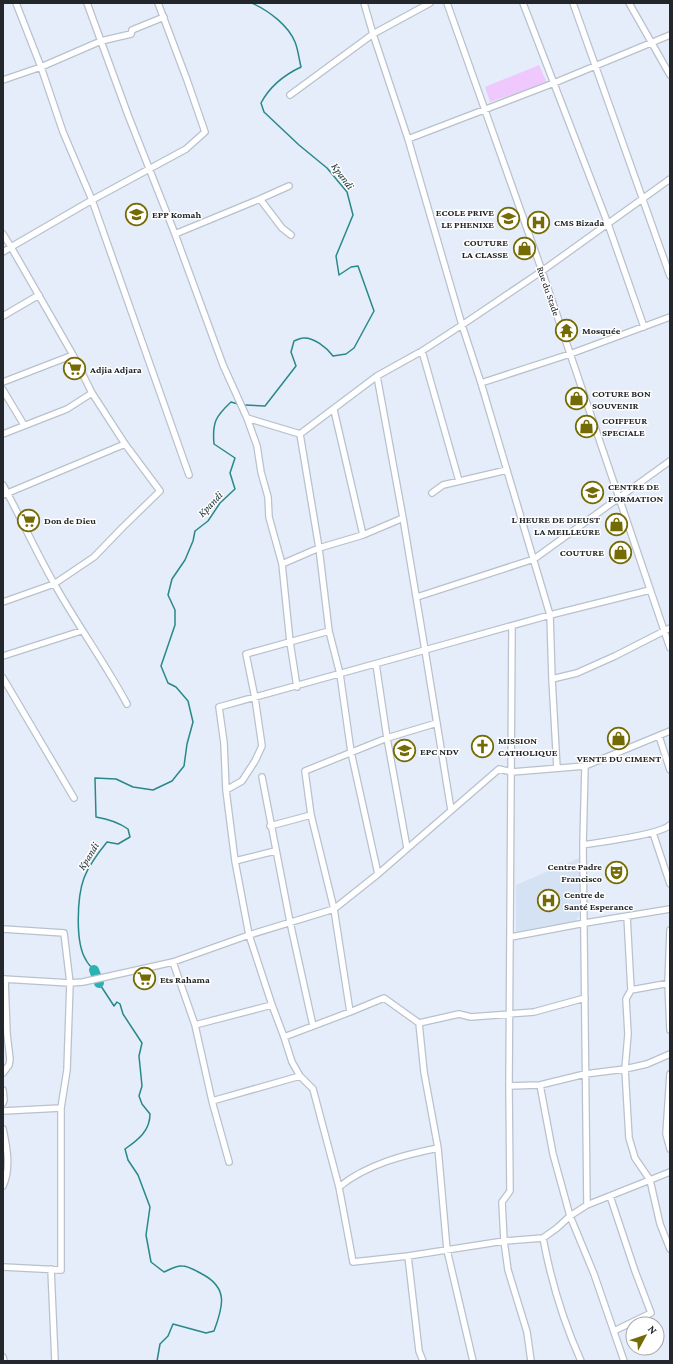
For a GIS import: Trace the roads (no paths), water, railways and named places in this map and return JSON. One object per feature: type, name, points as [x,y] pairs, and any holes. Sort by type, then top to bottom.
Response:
[{"type":"street","points":[[16,3],[41,67],[63,132],[92,200],[189,475]]},
{"type":"street","points":[[87,3],[223,365],[258,446],[261,472],[268,497],[269,518],[282,564],[290,642],[297,687]]},
{"type":"street","points":[[3,252],[92,200],[186,149],[205,132],[158,3]]},
{"type":"street","points":[[364,3],[408,139],[462,326],[481,383],[550,615],[557,768]]},
{"type":"street","points":[[290,95],[373,34],[430,3]]},
{"type":"street","name":"Rue du Stade","points":[[448,3],[542,271],[650,590],[667,630],[670,648]]},
{"type":"street","points":[[523,3],[608,224],[644,327]]},
{"type":"street","points":[[573,3],[670,276]]},
{"type":"street","points":[[629,3],[670,75]]},
{"type":"street","points":[[3,80],[41,67],[101,41],[131,34],[132,30],[164,17]]},
{"type":"street","points":[[408,139],[554,84],[670,35]]},
{"type":"street","points":[[300,434],[334,410],[377,376],[422,351],[462,326],[542,271],[670,179]]},
{"type":"street","points":[[175,234],[289,186]]},
{"type":"street","points":[[260,199],[282,228],[291,235]]},
{"type":"street","points":[[3,234],[73,355],[92,393],[125,444],[160,491],[94,557],[54,584],[3,602]]},
{"type":"street","points":[[3,316],[39,295]]},
{"type":"street","points":[[481,383],[570,354],[670,317]]},
{"type":"street","points":[[422,351],[459,481]]},
{"type":"street","points":[[3,382],[73,355]]},
{"type":"street","points":[[377,376],[417,597],[451,810]]},
{"type":"street","points":[[3,390],[24,425]]},
{"type":"street","points":[[3,434],[67,408],[92,393]]},
{"type":"street","points":[[334,410],[363,536]]},
{"type":"street","points":[[245,415],[300,434]]},
{"type":"street","points":[[300,434],[319,548],[329,632],[340,674],[351,752],[378,874]]},
{"type":"street","points":[[5,494],[125,444]]},
{"type":"street","points":[[417,597],[534,559],[670,461]]},
{"type":"street","points":[[432,493],[439,487],[507,470]]},
{"type":"street","points":[[3,485],[5,494],[54,584],[81,631],[109,671],[127,704]]},
{"type":"street","points":[[282,564],[319,548],[363,536],[403,518]]},
{"type":"street","points":[[650,590],[550,615],[512,627],[219,708],[224,743],[226,790],[235,861],[249,935],[292,1062],[300,1076],[313,1089],[339,1187],[353,1262],[408,1256],[504,1241],[543,1238],[587,1204],[670,1172]]},
{"type":"street","points":[[512,627],[511,937],[509,1014],[510,1191],[502,1202],[504,1241],[508,1270],[527,1332],[531,1361]]},
{"type":"street","points":[[552,679],[577,673],[667,630]]},
{"type":"street","points":[[3,656],[81,631]]},
{"type":"street","points":[[226,790],[242,781],[255,761],[262,746],[255,698],[246,654],[329,632]]},
{"type":"street","points":[[376,664],[387,738],[407,848]]},
{"type":"street","points":[[3,678],[74,798]]},
{"type":"street","points":[[350,1012],[334,909],[311,815],[305,771],[387,738],[437,724]]},
{"type":"street","points":[[3,1074],[9,1064],[10,1059],[4,979],[70,983],[83,982],[173,962],[249,935],[334,909],[378,874],[499,769],[512,772],[585,766],[670,731]]},
{"type":"street","points":[[659,736],[670,770]]},
{"type":"street","points":[[585,766],[583,845],[587,1204]]},
{"type":"street","points":[[262,778],[275,851],[313,1026]]},
{"type":"street","points":[[270,826],[311,815]]},
{"type":"street","points":[[583,845],[654,833],[667,828],[670,825]]},
{"type":"street","points":[[654,833],[670,884]]},
{"type":"street","points":[[235,861],[275,851]]},
{"type":"street","points":[[511,937],[670,909]]},
{"type":"street","points":[[627,916],[631,990],[626,999],[628,1034],[626,1069],[629,1138],[635,1158],[650,1180],[660,1224],[670,1249]]},
{"type":"street","points":[[3,929],[64,933],[70,983],[67,1070],[61,1108],[61,1270],[3,1267]]},
{"type":"street","points":[[670,930],[670,1030]]},
{"type":"street","points":[[173,962],[195,1026],[212,1101],[229,1162]]},
{"type":"street","points":[[631,990],[669,983]]},
{"type":"street","points":[[284,1037],[384,998],[419,1023],[458,1014],[471,1017],[534,1012],[585,998]]},
{"type":"street","points":[[195,1026],[272,1005]]},
{"type":"street","points":[[419,1023],[424,1072],[438,1148],[447,1250],[473,1361]]},
{"type":"street","points":[[509,1086],[540,1085],[585,1074],[626,1069],[647,1064],[670,1054]]},
{"type":"street","points":[[670,1074],[666,1134],[670,1149]]},
{"type":"street","points":[[212,1101],[300,1076]]},
{"type":"street","points":[[540,1085],[553,1154],[570,1216],[594,1274],[624,1361]]},
{"type":"street","points":[[3,1090],[3,1103]]},
{"type":"street","points":[[3,1111],[61,1108]]},
{"type":"street","points":[[3,1129],[7,1153],[7,1173],[3,1186]]},
{"type":"street","points":[[339,1187],[351,1177],[390,1160],[438,1148]]},
{"type":"street","points":[[610,1196],[651,1313],[614,1331]]},
{"type":"street","points":[[543,1238],[549,1269],[566,1328],[581,1361]]},
{"type":"street","points":[[408,1256],[419,1351],[423,1361]]},
{"type":"street","points":[[51,1269],[55,1361]]},
{"type":"street","points":[[3,1357],[4,1361]]},
{"type":"waterway","name":"Kpandi","points":[[244,405],[265,406],[296,366],[291,352],[294,341],[301,338],[307,338],[320,344],[333,356],[346,354],[354,348],[374,311],[358,266],[351,267],[339,275],[336,256],[353,215],[347,192],[327,168],[299,145],[264,112],[261,103],[273,86],[283,77],[301,67],[296,45],[288,30],[271,14],[252,3]]},
{"type":"waterway","name":"Kpandi","points":[[94,970],[86,960],[80,943],[78,920],[80,896],[84,878],[88,868],[107,842],[118,844],[130,837],[128,829],[113,821],[96,817],[95,778],[116,779],[133,787],[153,790],[172,781],[184,766],[187,744],[193,722],[188,701],[176,687],[168,683],[161,666],[175,625],[175,610],[168,595],[172,579],[185,560],[193,541],[195,531],[208,521],[220,503],[235,489],[230,473],[235,458],[214,444],[214,430],[216,420],[222,411],[231,402],[238,404]]},
{"type":"waterway","points":[[94,970],[99,983]]},
{"type":"waterway","points":[[99,983],[114,1006],[117,1002],[120,1004],[123,1014],[142,1043],[139,1056],[142,1086],[139,1096],[142,1104],[150,1114],[146,1130],[125,1149],[128,1160],[138,1175],[150,1207],[146,1235],[151,1262],[164,1272],[180,1266],[195,1270],[211,1279],[217,1285],[222,1299],[220,1314],[214,1331],[206,1333],[173,1324],[168,1336],[160,1344],[157,1361]]},
{"type":"place","name":"EPP Komah","points":[[137,214]]},
{"type":"place","name":"ECOLE PRIVE LE PHENIXE","points":[[509,218]]},
{"type":"place","name":"CMS Bizada","points":[[538,222]]},
{"type":"place","name":"COUTURE LA CLASSE","points":[[524,248]]},
{"type":"place","name":"Mosquée","points":[[567,330]]},
{"type":"place","name":"Adjia Adjara","points":[[75,369]]},
{"type":"place","name":"COTURE BON SOUVENIR","points":[[577,399]]},
{"type":"place","name":"COIFFEUR SPECIALE","points":[[587,426]]},
{"type":"place","name":"CENTRE DE FORMATION","points":[[593,492]]},
{"type":"place","name":"Don de Dieu","points":[[28,520]]},
{"type":"place","name":"L HEURE DE DIEUST LA MEILLEURE","points":[[616,525]]},
{"type":"place","name":"COUTURE","points":[[620,552]]},
{"type":"place","name":"VENTE DU CIMENT","points":[[619,738]]},
{"type":"place","name":"MISSION CATHOLIQUE","points":[[482,746]]},
{"type":"place","name":"EPC NDV","points":[[405,751]]},
{"type":"place","name":"Centre Padre Francisco","points":[[617,872]]},
{"type":"place","name":"Centre de Santé Esperance","points":[[548,900]]},
{"type":"place","name":"Ets Rahama","points":[[144,979]]}]
